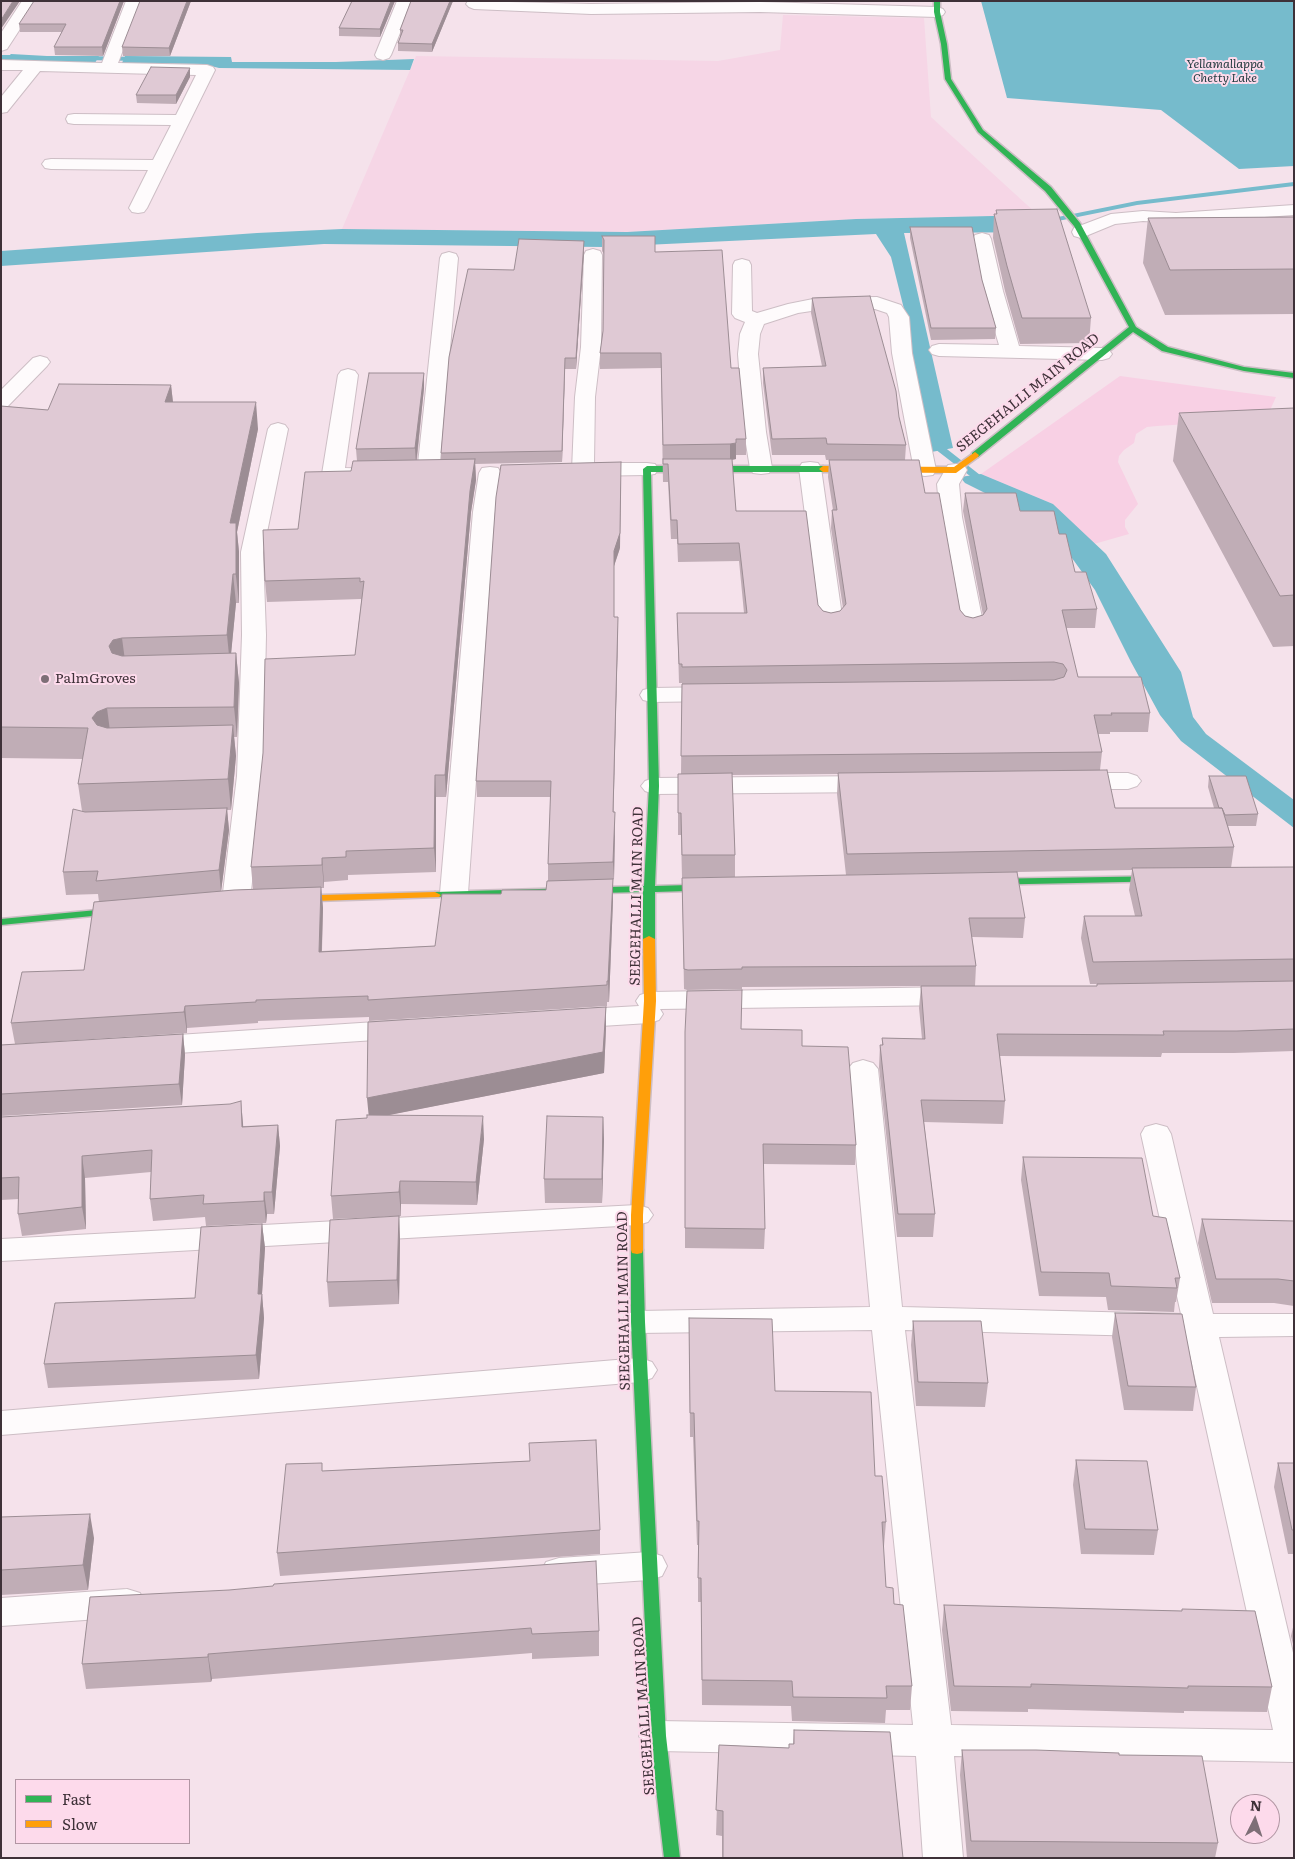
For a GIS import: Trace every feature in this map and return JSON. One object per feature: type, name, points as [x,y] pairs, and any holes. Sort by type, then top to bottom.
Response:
[{"type":"street","points":[[108,67],[134,1]]},
{"type":"street","points":[[383,54],[405,1]]},
{"type":"street","points":[[1,46],[29,3]]},
{"type":"street","points":[[474,4],[761,4],[937,7],[948,79],[952,87],[980,131],[1048,190],[1079,228],[1134,328],[1165,349],[1244,369],[1294,376]]},
{"type":"street","points":[[1,65],[207,70],[138,208]]},
{"type":"street","points":[[1,108],[35,66]]},
{"type":"street","points":[[74,119],[182,120]]},
{"type":"street","points":[[51,164],[160,165]]},
{"type":"street","points":[[1079,228],[1111,219],[1143,216],[1176,218],[1294,210]]},
{"type":"street","points":[[982,239],[993,291],[1011,351]]},
{"type":"street","points":[[593,255],[591,347],[574,470],[647,469]]},
{"type":"street","points":[[348,375],[333,474],[418,473],[449,258]]},
{"type":"street","points":[[742,265],[742,314],[756,320],[795,308],[818,304],[877,304],[894,309],[899,317],[909,392],[925,470]]},
{"type":"street","points":[[756,320],[750,334],[748,354],[755,432],[761,468]]},
{"type":"street","name":"SEEGEHALLI MAIN ROAD","points":[[672,1858],[658,1736],[638,1322],[637,1215],[650,1007],[649,888],[654,786],[647,469],[810,468],[956,470],[1134,328]]},
{"type":"street","points":[[939,350],[1102,354]]},
{"type":"street","points":[[1,402],[40,362]]},
{"type":"street","points":[[236,901],[235,821],[250,776],[240,746],[243,673],[252,552],[278,429]]},
{"type":"street","points":[[810,468],[831,623]]},
{"type":"street","points":[[956,470],[948,484],[951,517],[972,628]]},
{"type":"street","points":[[454,893],[484,512],[491,473]]},
{"type":"street","points":[[652,695],[740,694]]},
{"type":"street","points":[[1048,782],[1128,780]]},
{"type":"street","points":[[654,786],[900,783]]},
{"type":"street","points":[[966,883],[1183,879]]},
{"type":"street","points":[[276,899],[728,887]]},
{"type":"street","points":[[1,922],[139,909]]},
{"type":"street","points":[[540,1021],[650,1007],[977,996]]},
{"type":"street","points":[[121,1048],[430,1028]]},
{"type":"street","points":[[864,1069],[887,1318],[934,1740],[943,1858]]},
{"type":"street","points":[[1156,1134],[1294,1739]]},
{"type":"street","points":[[1,1250],[637,1215]]},
{"type":"street","points":[[638,1322],[887,1318],[1200,1326],[1294,1325]]},
{"type":"street","points":[[1,1423],[640,1370]]},
{"type":"street","points":[[530,1574],[649,1566]]},
{"type":"street","points":[[1,1612],[161,1601]]},
{"type":"street","points":[[658,1736],[1294,1746]]},
{"type":"shaded area","points":[[783,15],[924,18],[931,117],[1038,215],[856,219],[627,232],[342,229],[416,56],[718,61],[780,50]]},
{"type":"shaded area","points":[[1120,376],[1276,397],[1266,419],[1147,427],[1136,434],[1134,443],[1124,450],[1119,456],[1118,462],[1138,504],[1125,520],[1125,527],[1129,534],[1094,544],[1053,504],[981,474]]},
{"type":"water","name":"Yellamallappa Chetty Lake","points":[[981,1],[1294,1],[1294,166],[1239,169],[1161,110],[1007,98]]},
{"type":"water","points":[[11,54],[99,56],[95,63],[4,60]]},
{"type":"water","points":[[125,56],[231,57],[232,62],[336,62],[414,59],[410,70],[219,68],[203,64],[122,63]]},
{"type":"water","points":[[1038,215],[1057,232],[904,233],[953,448],[926,453],[904,309],[891,257],[876,234],[603,247],[324,244],[1,266],[1,251],[257,233],[342,229],[627,232],[856,219]]},
{"type":"water","points":[[981,474],[1053,504],[1106,554],[1181,672],[1193,717],[1206,734],[1294,800],[1294,828],[1181,741],[1160,715],[1095,590],[1064,547],[1055,528],[965,483],[960,477]]},
{"type":"building","points":[[1,1],[13,1],[1,20]]},
{"type":"building","points":[[34,1],[120,1],[102,47],[54,47],[66,24],[19,24]]},
{"type":"building","points":[[140,1],[187,1],[169,48],[122,47]]},
{"type":"building","points":[[352,1],[391,1],[380,29],[339,28]]},
{"type":"building","points":[[411,1],[450,1],[432,44],[398,43],[403,30],[400,30]]},
{"type":"building","points":[[151,67],[190,68],[176,95],[136,95]]},
{"type":"building","points":[[1057,209],[1091,318],[1022,318],[994,214],[997,214],[996,210]]},
{"type":"building","points":[[1294,217],[1294,269],[1170,270],[1148,218]]},
{"type":"building","points":[[910,227],[972,227],[982,280],[996,328],[931,328]]},
{"type":"building","points":[[602,236],[655,236],[655,252],[722,250],[731,368],[739,368],[746,439],[736,439],[736,443],[730,444],[663,445],[661,353],[600,353],[603,331],[604,240]]},
{"type":"building","points":[[519,239],[584,241],[576,358],[565,358],[562,451],[441,453],[449,357],[468,269],[514,270]]},
{"type":"building","points":[[870,296],[896,391],[899,417],[906,445],[827,444],[826,438],[772,439],[763,368],[826,366],[812,298]]},
{"type":"building","points":[[369,373],[424,373],[415,448],[356,449]]},
{"type":"building","points":[[59,384],[171,385],[165,402],[256,402],[230,523],[236,523],[236,574],[233,574],[227,635],[122,638],[113,640],[109,646],[112,653],[122,656],[236,653],[234,707],[107,708],[97,712],[92,718],[97,725],[107,728],[233,725],[228,779],[78,784],[88,728],[1,727],[1,406],[48,410]]},
{"type":"building","points":[[1294,408],[1294,595],[1280,596],[1179,413]]},
{"type":"building","points":[[475,459],[470,491],[445,775],[435,775],[434,848],[346,851],[346,857],[322,858],[322,865],[251,867],[263,753],[265,659],[355,655],[364,581],[360,582],[360,578],[265,581],[263,530],[298,529],[305,472],[351,471],[353,461]]},
{"type":"building","points":[[663,459],[732,459],[736,511],[806,511],[818,605],[823,611],[831,613],[840,611],[846,604],[832,510],[837,510],[829,460],[919,460],[925,493],[939,493],[960,610],[965,616],[973,618],[983,615],[987,609],[965,493],[1016,493],[1020,511],[1054,511],[1059,534],[1066,534],[1075,572],[1086,572],[1097,609],[1062,610],[1078,677],[1141,677],[1150,713],[1094,715],[1102,752],[681,756],[682,684],[1054,680],[1064,677],[1067,670],[1063,664],[1054,662],[682,667],[682,664],[679,664],[677,613],[747,613],[739,543],[678,544],[677,520],[671,520],[668,464],[663,464]]},
{"type":"building","points":[[621,462],[620,533],[614,551],[614,617],[618,617],[613,862],[548,864],[551,781],[476,781],[496,497],[501,465]]},
{"type":"building","points":[[1107,770],[1115,808],[1222,808],[1234,847],[847,854],[838,773]]},
{"type":"building","points":[[732,773],[735,855],[682,855],[681,813],[678,813],[678,774]]},
{"type":"building","points":[[1209,776],[1246,776],[1258,814],[1225,815],[1222,808],[1219,808]]},
{"type":"building","points":[[227,808],[219,870],[96,881],[98,871],[63,872],[73,809],[85,812]]},
{"type":"building","points":[[1294,867],[1294,959],[1093,962],[1084,916],[1142,916],[1132,868]]},
{"type":"building","points":[[1017,872],[1025,918],[969,918],[976,966],[684,969],[682,878]]},
{"type":"building","points":[[613,879],[607,985],[368,1000],[368,996],[256,1000],[256,1002],[185,1006],[184,1012],[11,1023],[22,972],[84,970],[94,902],[234,890],[321,887],[319,952],[435,946],[442,894],[501,894],[502,890],[546,890],[547,881]]},
{"type":"building","points":[[1294,981],[1294,1029],[1163,1031],[1164,1035],[997,1034],[1005,1101],[921,1100],[935,1214],[898,1214],[880,1045],[883,1045],[882,1038],[925,1039],[921,986],[1097,986],[1097,984]]},
{"type":"building","points":[[742,990],[741,1029],[802,1030],[802,1046],[848,1047],[856,1145],[763,1144],[765,1229],[685,1228],[685,1032],[687,991]]},
{"type":"building","points":[[606,1007],[603,1052],[367,1098],[368,1022]]},
{"type":"building","points":[[183,1034],[179,1084],[1,1094],[1,1045]]},
{"type":"building","points":[[241,1101],[242,1127],[278,1125],[272,1192],[264,1192],[264,1201],[203,1204],[204,1195],[150,1199],[152,1150],[82,1156],[82,1207],[18,1214],[19,1177],[1,1178],[1,1117],[230,1104]]},
{"type":"building","points":[[367,1115],[483,1116],[476,1182],[400,1181],[399,1192],[331,1196],[336,1120],[367,1118]]},
{"type":"building","points":[[547,1116],[603,1117],[602,1179],[544,1179]]},
{"type":"building","points":[[1023,1157],[1142,1158],[1153,1216],[1166,1218],[1180,1278],[1175,1278],[1177,1288],[1111,1286],[1109,1273],[1041,1272]]},
{"type":"building","points":[[399,1216],[397,1280],[327,1282],[330,1220]]},
{"type":"building","points":[[1202,1219],[1294,1221],[1294,1281],[1278,1279],[1216,1279]]},
{"type":"building","points":[[262,1224],[258,1294],[262,1294],[256,1355],[44,1364],[55,1303],[195,1298],[201,1227]]},
{"type":"building","points":[[1115,1313],[1182,1314],[1196,1387],[1128,1386]]},
{"type":"building","points":[[689,1318],[772,1319],[775,1391],[871,1392],[875,1476],[882,1476],[886,1522],[882,1522],[886,1587],[893,1588],[894,1604],[903,1605],[912,1686],[886,1686],[887,1698],[793,1697],[792,1681],[702,1680],[701,1578],[698,1578],[699,1521],[697,1521],[694,1413],[690,1413]]},
{"type":"building","points":[[913,1321],[981,1321],[988,1383],[918,1382]]},
{"type":"building","points":[[596,1440],[600,1530],[277,1553],[286,1464],[322,1463],[322,1471],[530,1461],[529,1443]]},
{"type":"building","points":[[1076,1460],[1147,1461],[1158,1530],[1085,1529]]},
{"type":"building","points":[[1278,1463],[1294,1463],[1294,1530],[1292,1530]]},
{"type":"building","points":[[90,1514],[83,1565],[1,1570],[1,1517]]},
{"type":"building","points":[[596,1561],[599,1631],[532,1634],[531,1628],[208,1654],[208,1657],[82,1664],[90,1597],[229,1590],[273,1586],[274,1584]]},
{"type":"building","points":[[944,1605],[1255,1611],[1272,1687],[1188,1686],[1188,1688],[1031,1684],[1031,1687],[954,1686]]},
{"type":"building","points":[[794,1730],[890,1732],[903,1858],[723,1858],[723,1811],[716,1810],[719,1745],[789,1748],[789,1744],[794,1744]]},
{"type":"building","points":[[962,1750],[1036,1750],[1119,1753],[1119,1755],[1202,1756],[1218,1843],[971,1841]]},
{"type":"waterway","points":[[1,57],[24,57]]},
{"type":"waterway","points":[[81,58],[141,59]]},
{"type":"waterway","points":[[1043,222],[1137,203],[1294,184]]},
{"type":"waterway","points":[[936,435],[938,447],[986,484]]},
{"type":"traffic: fast","points":[[937,1],[937,12],[944,44],[948,79],[980,131],[1048,189],[1077,225],[1133,328],[1165,349],[1244,369],[1294,376]]},
{"type":"traffic: fast","points":[[975,455],[1133,328]]},
{"type":"traffic: fast","points":[[649,939],[649,888],[654,786],[647,469],[823,469]]},
{"type":"traffic: fast","points":[[981,882],[1168,879]]},
{"type":"traffic: fast","points":[[435,895],[721,887]]},
{"type":"traffic: fast","points":[[1,922],[129,910]]},
{"type":"traffic: fast","points":[[637,1250],[638,1322],[658,1736],[672,1858]]},
{"type":"traffic: slow","points":[[823,469],[956,470],[975,455]]},
{"type":"traffic: slow","points":[[284,899],[435,895]]},
{"type":"traffic: slow","points":[[637,1250],[637,1215],[650,1001],[649,939]]},
{"type":"place","name":"PalmGroves","points":[[45,679]]}]
